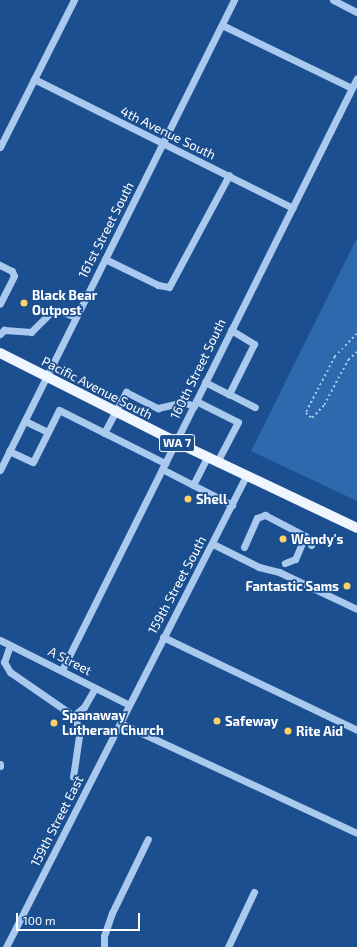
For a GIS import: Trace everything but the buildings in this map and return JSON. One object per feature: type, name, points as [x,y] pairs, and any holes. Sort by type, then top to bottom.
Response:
[{"type":"main road","name":"Pacific Avenue South","points":[[0,353],[46,378],[176,442],[357,528]]},
{"type":"street","points":[[0,147],[74,0]]},
{"type":"street","name":"161st Street South","points":[[0,470],[234,0]]},
{"type":"street","points":[[333,0],[357,12]]},
{"type":"street","points":[[222,25],[352,88]]},
{"type":"street","name":"160th Street South","points":[[62,670],[357,78]]},
{"type":"street","name":"4th Avenue South","points":[[34,79],[162,145],[229,175],[293,208]]},
{"type":"street","points":[[105,259],[158,285],[169,287],[229,175]]},
{"type":"street","points":[[0,265],[12,271],[14,276],[0,304]]},
{"type":"street","points":[[0,334],[4,330],[31,332],[51,312],[60,311],[76,317]]},
{"type":"street","points":[[229,394],[254,344],[231,330]]},
{"type":"street","points":[[205,382],[256,407]]},
{"type":"street","points":[[104,433],[126,392],[158,408],[166,408],[183,402],[195,403],[238,422],[217,462]]},
{"type":"street","points":[[9,451],[33,462],[59,410],[104,433],[164,466],[193,485],[232,505]]},
{"type":"street","points":[[25,421],[48,432]]},
{"type":"street","points":[[193,485],[207,457]]},
{"type":"street","name":"159th Street South","points":[[129,705],[163,637],[213,544],[246,476]]},
{"type":"street","points":[[244,547],[257,518],[262,515],[305,536],[311,545]]},
{"type":"street","points":[[285,563],[295,559],[305,536]]},
{"type":"street","points":[[213,544],[259,567],[279,572],[357,609]]},
{"type":"street","points":[[163,637],[357,730]]},
{"type":"street","name":"A Street","points":[[0,640],[129,705]]},
{"type":"street","points":[[10,645],[4,662],[10,672],[73,716],[79,736],[73,778]]},
{"type":"street","points":[[73,716],[84,707],[95,688]]},
{"type":"street","name":"159th Street East","points":[[6,945],[129,705]]},
{"type":"street","points":[[120,724],[357,833]]},
{"type":"street","points":[[104,947],[104,936],[112,913],[148,839]]},
{"type":"street","points":[[228,947],[254,892]]},
{"type":"path","points":[[357,334],[335,357],[306,413],[312,418],[324,405],[348,360],[357,352]]},
{"type":"shaded area","points":[[357,238],[357,501],[251,451]]},
{"type":"place","name":"Black Bear Outpost","points":[[24,303]]},
{"type":"place","name":"Shell","points":[[188,499]]},
{"type":"place","name":"Wendy's","points":[[283,539]]},
{"type":"place","name":"Fantastic Sams","points":[[347,586]]},
{"type":"place","name":"Safeway","points":[[217,721]]},
{"type":"place","name":"Spanaway Lutheran Church","points":[[54,723]]},
{"type":"place","name":"Rite Aid","points":[[288,731]]}]
